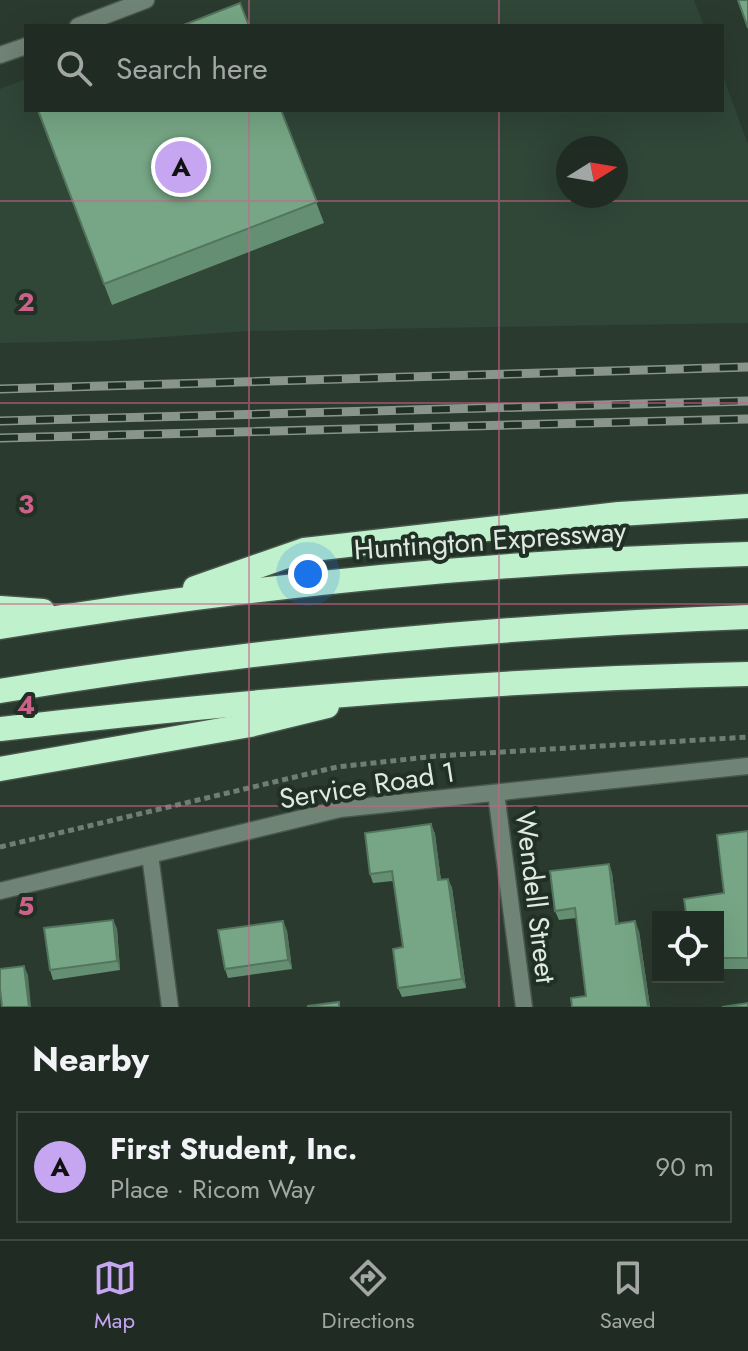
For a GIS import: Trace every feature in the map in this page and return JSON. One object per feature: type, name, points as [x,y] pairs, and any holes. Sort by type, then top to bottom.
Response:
[{"type":"highway","points":[[146,605],[304,550],[577,518],[748,506]]},
{"type":"highway","name":"Huntington Expressway","points":[[0,627],[146,605],[471,569],[748,554]]},
{"type":"highway","points":[[0,608],[90,614]]},
{"type":"highway","points":[[0,691],[137,669],[311,647],[556,626],[748,617]]},
{"type":"highway","points":[[0,729],[395,689],[748,674]]},
{"type":"highway","points":[[0,769],[250,725],[395,689]]},
{"type":"street","points":[[83,24],[146,0]]},
{"type":"street","points":[[0,55],[24,47]]},
{"type":"street","name":"Service Road 1","points":[[0,891],[340,809],[748,766]]},
{"type":"street","name":"Wendell Street","points":[[496,793],[524,1007]]},
{"type":"street","points":[[150,855],[170,1007]]},
{"type":"path","points":[[0,847],[337,767],[437,756],[748,737]]},
{"type":"shaded area","points":[[239,0],[694,0],[703,24],[248,24]]},
{"type":"shaded area","points":[[724,79],[748,144],[748,323],[248,331],[106,341],[0,343],[0,89],[24,80],[24,112],[724,112]]},
{"type":"building","points":[[738,0],[748,0],[748,28]]},
{"type":"building","points":[[240,3],[248,24],[186,24]]},
{"type":"building","points":[[39,112],[282,112],[317,202],[104,284]]},
{"type":"building","points":[[431,824],[438,880],[448,879],[462,979],[398,988],[393,949],[403,947],[392,871],[370,874],[365,833]]},
{"type":"building","points":[[748,831],[748,958],[724,958],[724,911],[686,911],[684,899],[724,893],[717,835]]},
{"type":"building","points":[[609,864],[616,924],[635,921],[648,1007],[572,1007],[571,998],[586,996],[575,908],[555,911],[550,871]]},
{"type":"building","points":[[113,920],[117,961],[50,970],[44,928]]},
{"type":"building","points":[[283,921],[288,960],[225,969],[218,930]]},
{"type":"building","points":[[24,966],[29,1007],[2,1007],[0,969]]},
{"type":"building","points":[[339,1002],[339,1007],[308,1007],[308,1006]]},
{"type":"building","points":[[748,1003],[748,1007],[722,1007]]},
{"type":"railway","points":[[0,389],[748,367]]},
{"type":"railway","points":[[0,421],[748,401]]},
{"type":"railway","points":[[0,438],[748,419]]},
{"type":"place","name":"First Student, Inc.","points":[[181,167]]}]
